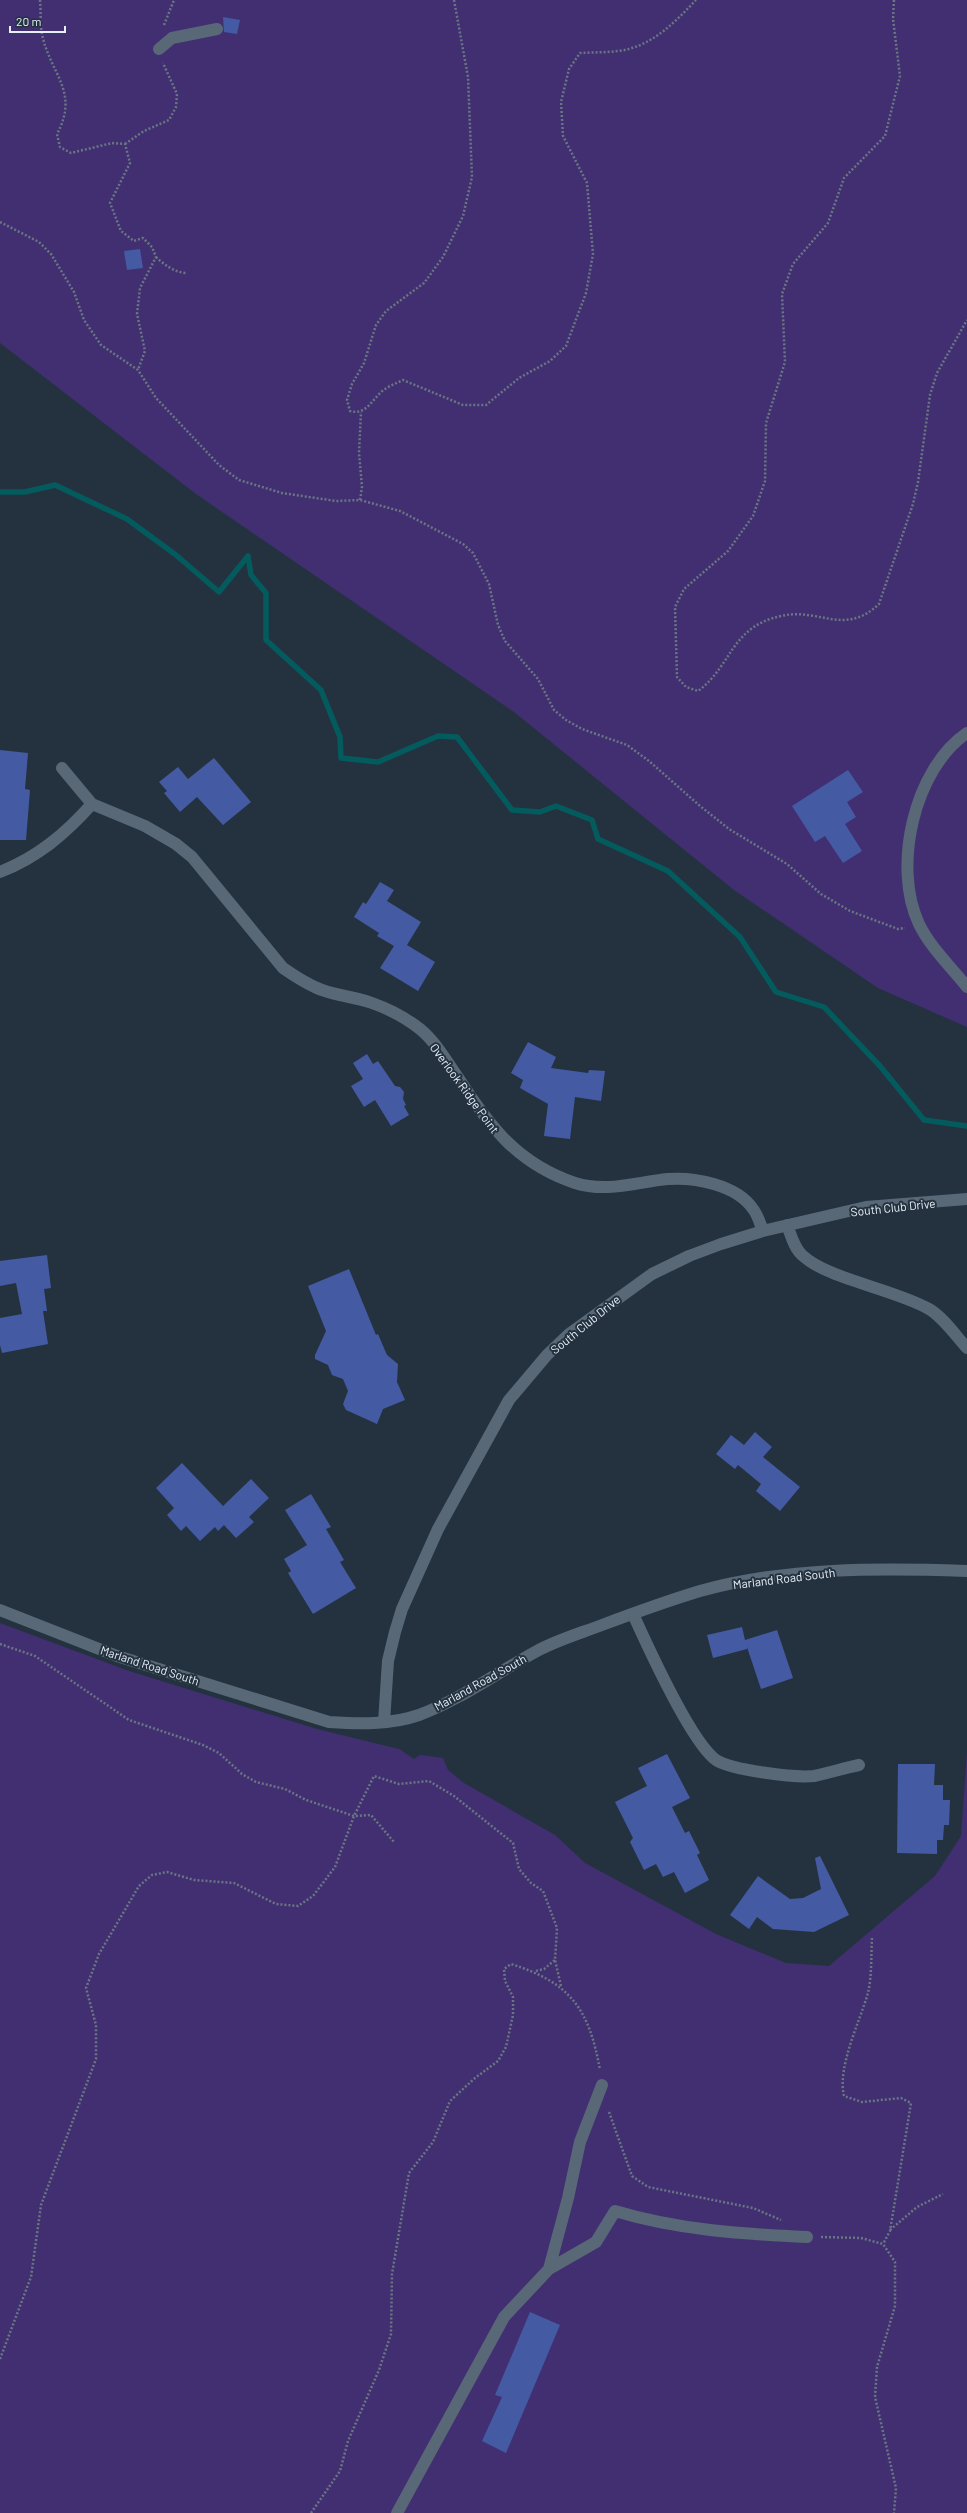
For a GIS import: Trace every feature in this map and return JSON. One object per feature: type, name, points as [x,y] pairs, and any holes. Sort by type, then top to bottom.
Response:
[{"type":"street","points":[[159,49],[172,38],[217,29]]},
{"type":"street","points":[[967,733],[944,754],[930,774],[910,837],[907,864],[908,888],[919,925],[930,942],[967,987]]},
{"type":"street","name":"Overlook Ridge Point","points":[[62,768],[92,804],[145,826],[176,844],[206,873],[279,963],[302,982],[324,991],[372,1003],[388,1009],[421,1030],[435,1045],[484,1119],[498,1135],[522,1157],[560,1177],[595,1187],[630,1186],[674,1179],[700,1182],[721,1187],[740,1196],[753,1209],[763,1231]]},
{"type":"street","points":[[0,872],[46,848],[68,830],[92,804]]},
{"type":"street","name":"South Club Drive","points":[[384,1722],[388,1661],[402,1609],[438,1529],[509,1400],[547,1355],[569,1334],[652,1274],[689,1256],[763,1231],[866,1207],[967,1199]]},
{"type":"street","points":[[788,1225],[793,1242],[802,1255],[821,1268],[902,1295],[931,1310],[967,1348]]},
{"type":"street","name":"Marland Road South","points":[[0,1610],[117,1656],[329,1722],[384,1722],[418,1715],[444,1703],[538,1650],[633,1614],[701,1591],[814,1572],[889,1569],[967,1571]]},
{"type":"street","points":[[633,1614],[646,1643],[694,1733],[705,1750],[716,1760],[730,1767],[766,1773],[813,1776],[859,1764]]},
{"type":"street","points":[[549,2269],[568,2198],[580,2142],[602,2085]]},
{"type":"street","points":[[397,2513],[504,2317],[549,2269],[596,2242],[616,2210],[652,2222],[740,2234],[808,2237]]},
{"type":"path","points":[[40,0],[42,35],[67,99],[66,118],[57,134],[60,147],[71,153],[112,142],[125,144],[144,132],[169,120],[176,107],[177,94],[164,70],[159,49],[160,35],[174,0]]},
{"type":"path","points":[[361,412],[350,411],[347,400],[352,384],[364,362],[376,324],[386,311],[424,283],[443,257],[463,216],[472,177],[468,77],[454,0]]},
{"type":"path","points":[[360,500],[362,487],[359,453],[361,412],[385,389],[403,380],[463,405],[486,405],[519,378],[550,361],[566,346],[586,294],[593,254],[587,183],[563,136],[561,102],[569,69],[580,53],[628,49],[654,38],[678,20],[696,0]]},
{"type":"path","points":[[894,0],[893,19],[900,76],[885,136],[844,178],[828,223],[793,264],[782,294],[785,362],[766,423],[765,481],[753,516],[728,551],[684,589],[675,607],[678,677],[686,687],[698,691],[710,682],[742,635],[761,622],[782,615],[850,621],[869,613],[879,604],[913,504],[918,482],[930,395],[937,373],[967,320]]},
{"type":"path","points":[[125,144],[130,163],[110,203],[121,231],[134,241],[143,238],[152,247],[156,257],[163,264],[181,273],[187,273]]},
{"type":"path","points":[[0,222],[18,229],[43,246],[74,292],[84,320],[101,345],[138,370],[156,398],[219,465],[239,480],[282,493],[336,501],[360,500],[400,511],[463,544],[473,553],[489,584],[498,625],[505,641],[538,679],[554,710],[566,720],[627,745],[649,760],[700,806],[729,829],[787,864],[821,894],[850,912],[898,929],[919,925]]},
{"type":"path","points":[[138,370],[145,351],[137,314],[140,288],[156,257]]},
{"type":"path","points":[[0,1644],[35,1656],[128,1720],[203,1745],[219,1753],[242,1774],[256,1782],[285,1789],[306,1800],[354,1816],[371,1815],[394,1842]]},
{"type":"path","points":[[0,2359],[31,2277],[41,2205],[96,2059],[96,2025],[86,1988],[99,1954],[139,1886],[152,1875],[167,1872],[194,1880],[234,1883],[276,1904],[298,1906],[313,1896],[334,1867],[354,1816],[374,1776],[399,1784],[429,1781],[454,1796],[513,1843],[519,1869],[531,1883],[543,1892],[557,1928],[555,1960],[561,1986]]},
{"type":"path","points":[[872,1938],[868,1991],[849,2051],[842,2087],[844,2096],[862,2102],[901,2098],[911,2103],[890,2231],[883,2244]]},
{"type":"path","points":[[536,1972],[544,1969],[555,1960]]},
{"type":"path","points":[[890,2231],[917,2207],[943,2194]]},
{"type":"shaded area","points":[[0,0],[967,0],[967,1027],[878,988],[734,890],[514,712],[196,494],[0,343]]},
{"type":"shaded area","points":[[0,1623],[129,1671],[317,1729],[399,1749],[414,1759],[420,1755],[443,1758],[448,1770],[464,1783],[555,1835],[585,1863],[716,1934],[786,1963],[829,1966],[935,1876],[961,1836],[967,1752],[967,2513],[0,2513]]},
{"type":"building","points":[[223,17],[240,20],[237,34],[224,32]]},
{"type":"building","points":[[140,249],[143,268],[127,270],[124,251]]},
{"type":"building","points":[[0,750],[28,753],[25,789],[30,790],[26,840],[0,840]]},
{"type":"building","points":[[214,758],[251,802],[223,825],[197,797],[180,812],[164,793],[167,791],[159,782],[178,767],[188,779]]},
{"type":"building","points":[[848,770],[863,792],[847,802],[856,817],[845,824],[862,851],[843,863],[825,836],[815,842],[792,806]]},
{"type":"building","points":[[380,882],[394,890],[387,901],[421,922],[407,945],[435,962],[418,991],[380,968],[394,946],[377,936],[379,933],[354,917],[363,902],[366,904]]},
{"type":"building","points":[[528,1042],[556,1057],[551,1068],[588,1073],[589,1070],[605,1071],[601,1101],[575,1097],[570,1139],[544,1136],[548,1104],[520,1088],[523,1080],[511,1073]]},
{"type":"building","points":[[367,1054],[373,1064],[378,1061],[395,1086],[400,1087],[404,1092],[403,1099],[406,1105],[404,1106],[409,1115],[391,1126],[375,1100],[364,1107],[351,1086],[363,1079],[353,1063]]},
{"type":"building","points":[[47,1255],[51,1288],[44,1289],[47,1311],[43,1311],[48,1344],[2,1353],[0,1345],[0,1318],[22,1314],[16,1283],[0,1286],[0,1261]]},
{"type":"building","points":[[349,1269],[376,1335],[378,1334],[387,1355],[398,1364],[397,1382],[405,1400],[383,1409],[377,1424],[346,1410],[343,1404],[348,1391],[343,1379],[332,1375],[328,1365],[315,1359],[315,1355],[326,1331],[308,1286]]},
{"type":"building","points":[[755,1432],[772,1447],[763,1457],[800,1487],[780,1511],[756,1491],[761,1484],[738,1465],[735,1469],[716,1454],[731,1435],[744,1445]]},
{"type":"building","points":[[182,1463],[223,1506],[251,1479],[269,1498],[249,1517],[254,1522],[236,1538],[224,1525],[218,1531],[215,1527],[200,1541],[186,1526],[181,1531],[167,1515],[174,1508],[156,1488]]},
{"type":"building","points":[[311,1494],[331,1527],[326,1529],[344,1560],[340,1562],[356,1588],[313,1614],[288,1573],[291,1571],[284,1559],[307,1545],[285,1510]]},
{"type":"building","points":[[742,1627],[745,1640],[777,1630],[793,1678],[761,1689],[747,1647],[747,1649],[713,1658],[707,1635]]},
{"type":"building","points":[[667,1754],[690,1798],[672,1807],[685,1833],[689,1831],[700,1853],[697,1855],[709,1880],[685,1893],[674,1872],[663,1877],[656,1864],[644,1870],[630,1842],[633,1838],[615,1802],[647,1786],[638,1768]]},
{"type":"building","points":[[898,1764],[935,1764],[934,1785],[943,1785],[943,1800],[950,1800],[949,1825],[944,1825],[943,1840],[937,1840],[937,1854],[897,1853]]},
{"type":"building","points":[[820,1856],[849,1915],[814,1932],[773,1929],[757,1917],[749,1929],[730,1915],[758,1876],[790,1899],[803,1898],[821,1889],[815,1858]]},
{"type":"building","points":[[530,2312],[560,2325],[506,2453],[482,2441],[502,2397],[495,2395]]},
{"type":"waterway","points":[[0,492],[25,492],[55,485],[127,519],[176,555],[219,592],[248,556],[251,575],[266,593],[266,640],[321,690],[340,737],[341,758],[378,762],[438,736],[457,737],[512,810],[540,812],[556,806],[592,820],[598,839],[668,871],[740,937],[776,992],[824,1007],[880,1066],[924,1120],[967,1126]]}]
